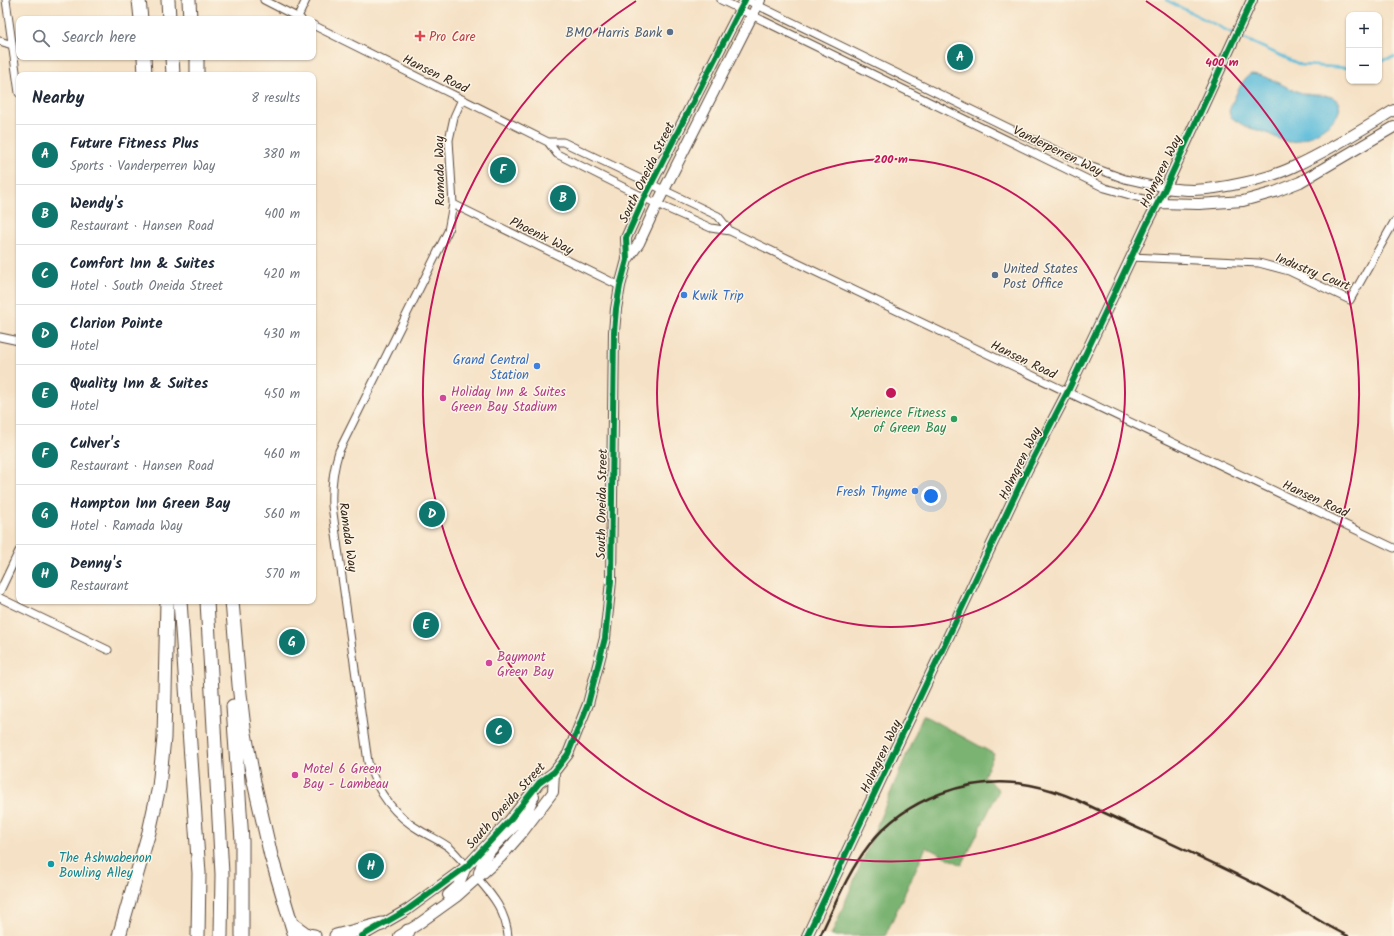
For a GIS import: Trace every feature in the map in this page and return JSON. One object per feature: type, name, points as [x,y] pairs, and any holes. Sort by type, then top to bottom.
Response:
[{"type":"highway","points":[[139,0],[141,16]]},
{"type":"highway","points":[[168,0],[169,16]]},
{"type":"highway","points":[[189,0],[190,16]]},
{"type":"highway","points":[[197,16],[198,0]]},
{"type":"highway","points":[[144,60],[145,72]]},
{"type":"highway","points":[[172,60],[173,72]]},
{"type":"highway","points":[[196,60],[197,72]]},
{"type":"highway","points":[[119,936],[149,832],[160,780],[165,726],[167,604]]},
{"type":"highway","points":[[180,604],[199,872],[198,936]]},
{"type":"highway","points":[[207,604],[222,874],[221,936]]},
{"type":"highway","points":[[228,604],[241,834],[242,936]]},
{"type":"highway","points":[[232,604],[238,685],[244,728],[271,856],[293,930],[314,936]]},
{"type":"highway","points":[[336,936],[382,924]]},
{"type":"street","points":[[6,0],[16,72]]},
{"type":"street","points":[[264,0],[296,16]]},
{"type":"street","points":[[301,16],[306,0]]},
{"type":"street","name":"Vanderperren Way","points":[[721,0],[744,3],[759,2],[1010,129],[1092,167],[1125,179],[1165,188],[1192,190],[1211,188],[1254,180],[1292,168],[1314,157],[1394,110]]},
{"type":"street","name":"Holmgren Way","points":[[807,936],[1027,470],[1067,393],[1158,203],[1252,0]]},
{"type":"street","name":"South Oneida Street","points":[[362,936],[407,910],[467,866],[509,820],[539,784],[554,772],[568,754],[588,704],[606,638],[608,622],[611,581],[614,332],[620,286],[628,260],[640,243],[657,204],[759,2]]},
{"type":"street","name":"Vanderperren Way","points":[[744,3],[753,15],[1105,188],[1158,203],[1199,204],[1243,201],[1275,192],[1300,182],[1394,127]]},
{"type":"street","name":"South Oneida Street","points":[[628,260],[626,238],[644,198],[744,3]]},
{"type":"street","name":"Hansen Road","points":[[316,26],[548,142],[557,154],[644,198],[711,228],[730,231],[1394,548]]},
{"type":"street","points":[[0,42],[12,45]]},
{"type":"street","name":"Ramada Way","points":[[462,99],[454,117],[449,140],[453,204],[451,218],[443,243],[340,450],[335,464],[331,491],[367,754],[372,775],[385,800],[396,813],[408,823],[446,846],[467,866]]},
{"type":"street","name":"Hansen Road","points":[[548,142],[563,142],[718,216],[730,231]]},
{"type":"street","name":"Phoenix Way","points":[[453,204],[620,286]]},
{"type":"street","name":"Industry Court","points":[[1131,257],[1247,262],[1266,265],[1289,271],[1350,300],[1394,222]]},
{"type":"street","points":[[0,337],[16,340]]},
{"type":"street","points":[[0,591],[16,556]]},
{"type":"street","points":[[0,598],[108,650]]},
{"type":"street","points":[[404,934],[456,897],[503,856],[553,792],[554,772]]},
{"type":"street","points":[[478,879],[479,872],[489,853],[526,813],[539,784]]},
{"type":"street","points":[[404,934],[421,916],[446,898],[458,886],[467,866]]},
{"type":"street","points":[[478,879],[494,896],[501,909],[508,936]]},
{"type":"green space","points":[[923,715],[994,754],[984,776],[999,790],[962,865],[926,847],[885,936],[831,936]]},
{"type":"water","points":[[1252,74],[1266,77],[1299,92],[1332,97],[1338,102],[1340,109],[1337,116],[1323,129],[1304,139],[1290,142],[1247,127],[1231,117],[1229,111],[1241,84],[1248,76]]},
{"type":"waterway","points":[[1166,0],[1234,34]]},
{"type":"waterway","points":[[1238,36],[1301,65],[1346,68]]},
{"type":"waterway","points":[[1382,60],[1394,57]]},
{"type":"railway","points":[[820,936],[842,889],[861,855],[884,828],[901,814],[920,802],[941,793],[985,783],[1008,782],[1042,788],[1077,800],[1279,896],[1348,936]]},
{"type":"cycle path","points":[[362,936],[407,910],[467,866],[509,821],[539,783],[554,772],[568,754],[588,704],[605,638],[611,581],[614,332],[620,286],[627,260],[626,238],[644,198],[745,0]]},
{"type":"cycle path","points":[[807,936],[1027,470],[1067,393],[1162,195],[1252,0]]},
{"type":"place","name":"BMO Harris Bank","points":[[670,32]]},
{"type":"place","name":"Pro Care","points":[[420,36]]},
{"type":"place","name":"Future Fitness Plus","points":[[960,57]]},
{"type":"place","name":"Culver's","points":[[503,170]]},
{"type":"place","name":"Wendy's","points":[[563,198]]},
{"type":"place","name":"United States Post Office","points":[[995,275]]},
{"type":"place","name":"Kwik Trip","points":[[684,295]]},
{"type":"place","name":"Grand Central Station","points":[[537,366]]},
{"type":"place","name":"Holiday Inn & Suites Green Bay Stadium","points":[[443,398]]},
{"type":"place","name":"Xperience Fitness of Green Bay","points":[[954,419]]},
{"type":"place","name":"Fresh Thyme","points":[[915,491]]},
{"type":"place","name":"Clarion Pointe","points":[[432,514]]},
{"type":"place","name":"Quality Inn & Suites","points":[[426,625]]},
{"type":"place","name":"Hampton Inn Green Bay","points":[[292,642]]},
{"type":"place","name":"Baymont Green Bay","points":[[489,663]]},
{"type":"place","name":"Comfort Inn & Suites","points":[[499,731]]},
{"type":"place","name":"Motel 6 Green Bay - Lambeau","points":[[295,775]]},
{"type":"place","name":"The Ashwabenon Bowling Alley","points":[[51,864]]},
{"type":"place","name":"Denny's","points":[[371,866]]}]
